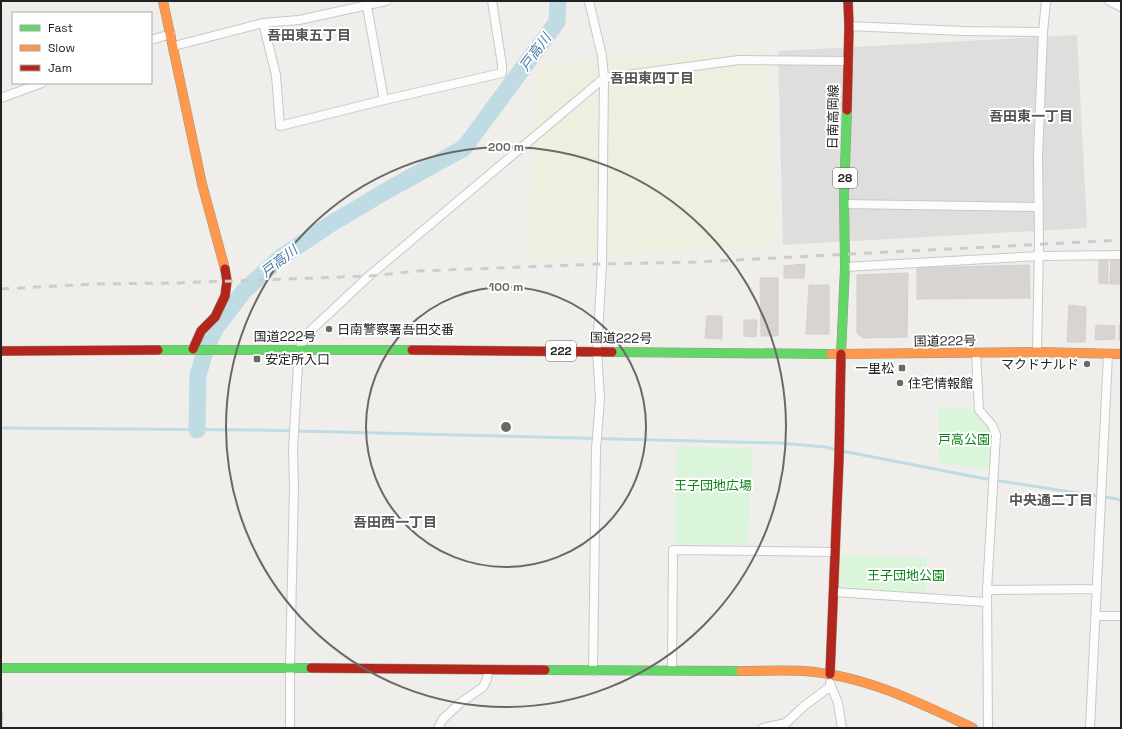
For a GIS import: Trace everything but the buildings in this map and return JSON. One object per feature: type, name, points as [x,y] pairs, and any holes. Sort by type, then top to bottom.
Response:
[{"type":"main road","points":[[163,1],[174,46],[202,184],[224,262],[227,281],[225,296],[215,317],[201,331],[193,349]]},
{"type":"main road","name":"日南高岡線","points":[[830,674],[840,458],[841,354],[845,267],[844,204],[849,26],[848,1]]},
{"type":"main road","name":"国道222号","points":[[1,351],[299,349],[841,354],[1037,352],[1121,354]]},
{"type":"main road","points":[[1,668],[290,667],[488,670],[802,671],[851,678],[890,690],[973,728]]},
{"type":"street","points":[[174,46],[263,23],[300,20],[366,3],[386,1]]},
{"type":"street","points":[[263,23],[276,75],[280,126],[502,73],[492,1]]},
{"type":"street","points":[[589,1],[602,56],[604,78],[602,264],[597,351],[600,399],[596,449],[593,670]]},
{"type":"street","points":[[1037,352],[1039,256],[1038,155],[1043,32],[1046,1]]},
{"type":"street","points":[[1109,1],[1121,7]]},
{"type":"street","points":[[366,3],[384,100]]},
{"type":"street","points":[[849,26],[963,31],[1043,32]]},
{"type":"street","points":[[152,40],[171,34]]},
{"type":"street","points":[[290,728],[294,495],[293,449],[299,349],[307,334],[369,276],[604,78],[739,60],[847,61]]},
{"type":"street","points":[[1,98],[39,84]]},
{"type":"street","points":[[844,204],[1038,207]]},
{"type":"street","points":[[845,267],[1039,256],[1121,255]]},
{"type":"street","points":[[976,353],[979,410],[992,424],[996,435],[986,602],[988,728]]},
{"type":"street","points":[[1090,728],[1108,354]]},
{"type":"street","points":[[672,670],[673,550],[835,552]]},
{"type":"street","points":[[987,590],[1096,589]]},
{"type":"street","points":[[834,592],[986,602]]},
{"type":"street","points":[[1096,616],[1121,616]]},
{"type":"street","points":[[438,728],[443,719],[460,703],[483,687],[487,679],[488,670]]},
{"type":"street","points":[[830,674],[830,686],[838,703],[842,728]]},
{"type":"street","points":[[763,728],[786,723],[804,706],[830,686]]},
{"type":"shaded area","points":[[1077,35],[1087,228],[783,245],[778,51]]},
{"type":"green space","points":[[768,51],[774,245],[526,260],[538,64]]},
{"type":"green space","name":"戸高公園","points":[[938,408],[974,409],[975,414],[990,429],[991,470],[939,463]]},
{"type":"green space","name":"王子団地広場","points":[[676,446],[752,449],[748,545],[675,544]]},
{"type":"green space","name":"王子団地公園","points":[[839,555],[927,558],[926,594],[838,590]]},
{"type":"waterway","name":"戸高川","points":[[197,430],[198,375],[204,355],[217,326],[244,291],[280,258],[329,225],[386,191],[464,148],[557,22],[558,1]]},
{"type":"waterway","points":[[1,428],[256,430],[779,443],[825,447],[836,450]]},
{"type":"waterway","points":[[842,451],[981,478],[1117,499],[1121,501]]},
{"type":"railway","points":[[1,289],[94,284],[175,283],[369,276],[419,271],[698,262],[1121,240]]},
{"type":"traffic: fast","points":[[841,354],[845,267],[844,196],[847,110]]},
{"type":"traffic: fast","points":[[158,350],[412,350]]},
{"type":"traffic: fast","points":[[612,352],[831,354]]},
{"type":"traffic: fast","points":[[1,668],[311,668]]},
{"type":"traffic: fast","points":[[545,670],[741,671]]},
{"type":"traffic: slow","points":[[163,1],[202,184],[225,269]]},
{"type":"traffic: slow","points":[[831,354],[1037,352],[1121,354]]},
{"type":"traffic: slow","points":[[741,671],[803,671],[848,678],[890,691],[973,728]]},
{"type":"traffic: jam","points":[[847,110],[849,26],[848,1]]},
{"type":"traffic: jam","points":[[193,349],[201,331],[215,317],[225,296],[227,281],[225,269]]},
{"type":"traffic: jam","points":[[1,351],[158,350]]},
{"type":"traffic: jam","points":[[412,350],[612,352]]},
{"type":"traffic: jam","points":[[830,674],[839,458],[841,354]]},
{"type":"traffic: jam","points":[[311,668],[545,670]]},
{"type":"place","name":"日南警察署吾田交番","points":[[329,329]]},
{"type":"place","name":"安定所入口","points":[[257,359]]},
{"type":"place","name":"マクドナルド","points":[[1087,364]]},
{"type":"place","name":"一里松","points":[[902,368]]},
{"type":"place","name":"住宅情報館","points":[[900,383]]},
{"type":"district","name":"吾田東五丁目","points":[[309,35]]},
{"type":"district","name":"吾田東四丁目","points":[[652,78]]},
{"type":"district","name":"吾田東一丁目","points":[[1031,116]]},
{"type":"district","name":"中央通二丁目","points":[[1051,500]]},
{"type":"district","name":"吾田西一丁目","points":[[395,522]]}]
